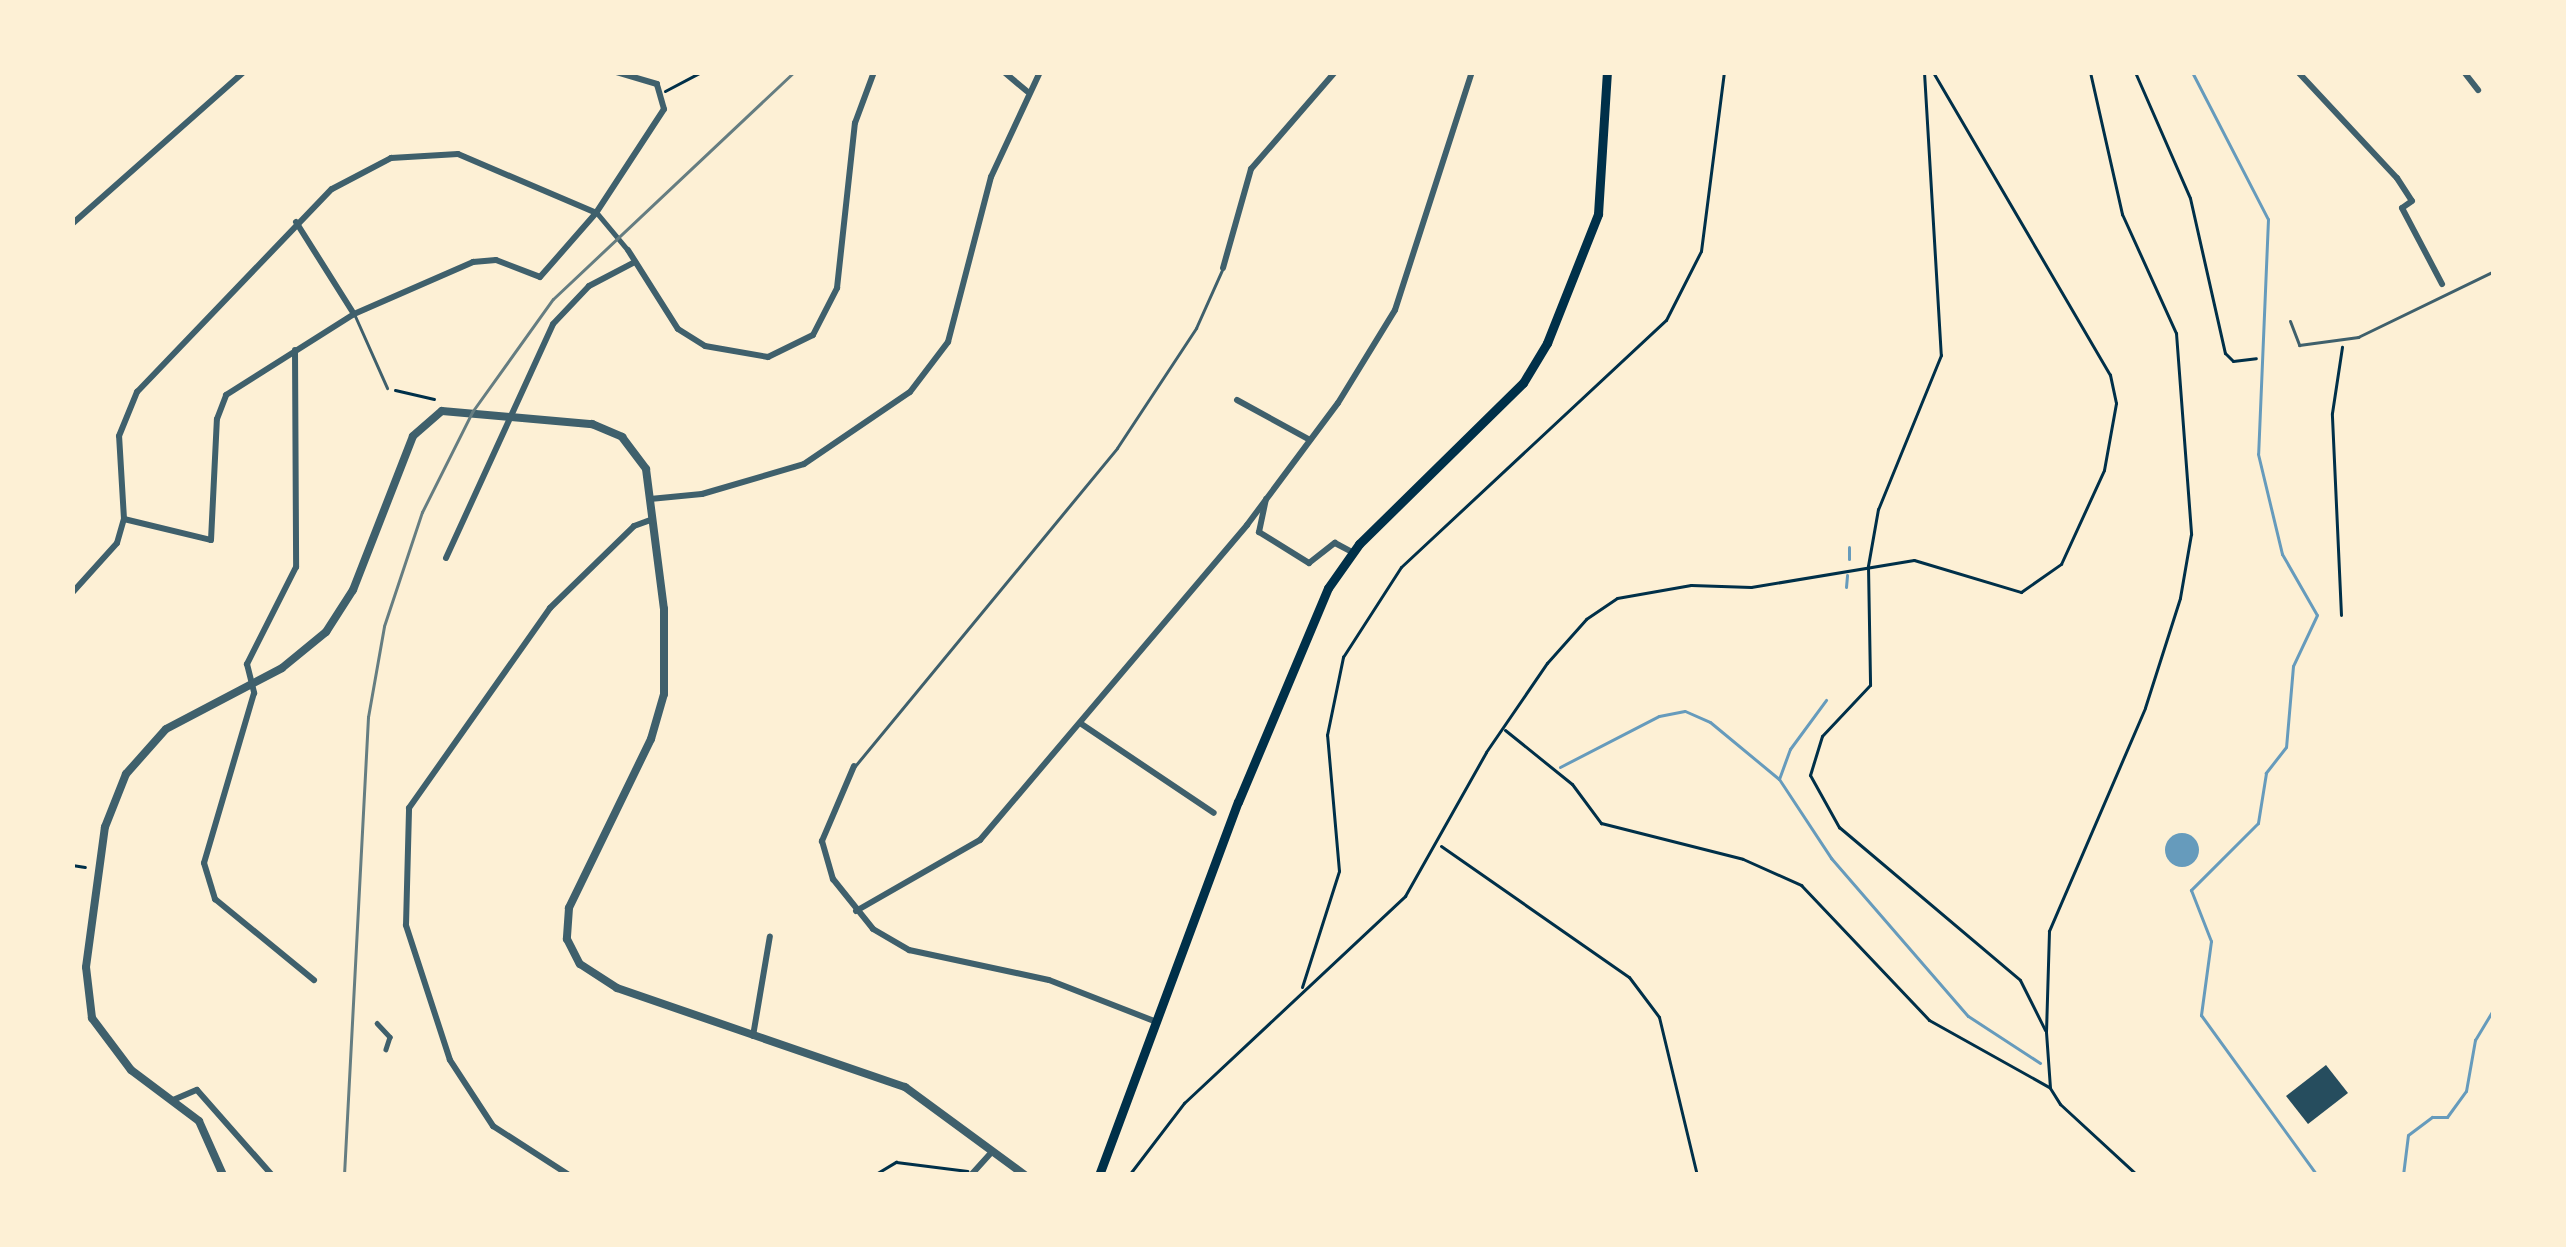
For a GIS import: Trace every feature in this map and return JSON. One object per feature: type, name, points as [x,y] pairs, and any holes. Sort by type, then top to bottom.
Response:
[{"type":"main road","points":[[1099,1175],[1274,712],[1328,588],[1352,553],[1535,367],[1598,214],[1607,72]]},
{"type":"street","points":[[72,224],[244,72]]},
{"type":"street","points":[[124,519],[212,540],[221,405],[295,350],[354,314],[485,260],[540,277],[596,213],[659,118],[664,92],[616,72]]},
{"type":"street","points":[[72,593],[108,558],[124,519],[118,446],[131,401],[296,222],[368,166],[434,152],[500,166],[596,213],[628,250],[678,329],[705,346],[768,357],[813,335],[836,288],[855,123],[874,72]]},
{"type":"street","points":[[1004,72],[1027,91]]},
{"type":"street","points":[[650,499],[703,494],[804,464],[910,392],[948,342],[991,177],[1027,91],[1040,72]]},
{"type":"street","points":[[1222,268],[1251,169],[1335,72]]},
{"type":"street","points":[[856,911],[980,840],[1266,500],[1395,310],[1472,72]]},
{"type":"street","points":[[2299,72],[2397,178],[2412,201],[2402,208],[2442,284]]},
{"type":"street","points":[[2464,72],[2478,90]]},
{"type":"street","points":[[296,222],[354,314]]},
{"type":"street","points":[[446,558],[508,416],[573,298],[635,262]]},
{"type":"street","points":[[295,350],[296,567],[247,664],[254,693],[226,768],[206,876],[215,899],[314,980]]},
{"type":"street","points":[[1237,400],[1310,440]]},
{"type":"street","points":[[223,1175],[206,1131],[112,1052],[92,1018],[86,967],[105,827],[126,774],[152,742],[290,662],[337,617],[413,436],[442,411],[615,432],[640,457],[653,519],[664,694],[569,908],[567,939],[580,964],[609,984],[904,1088],[1025,1175]]},
{"type":"street","points":[[1266,500],[1259,532],[1309,562],[1335,543],[1352,553]]},
{"type":"street","points":[[569,1175],[520,1148],[479,1110],[423,992],[406,925],[409,808],[550,608],[634,526],[653,519]]},
{"type":"street","points":[[1080,723],[1214,813]]},
{"type":"street","points":[[854,766],[822,842],[833,879],[856,911],[909,950],[1049,980],[1157,1022]]},
{"type":"street","points":[[753,1036],[770,936]]},
{"type":"street","points":[[377,1023],[390,1037],[386,1049]]},
{"type":"street","points":[[173,1100],[197,1090],[272,1175]]},
{"type":"street","points":[[969,1173],[994,1149]]},
{"type":"lane","points":[[854,766],[1125,437],[1196,328],[1222,268]]},
{"type":"lane","points":[[2290,321],[2299,344],[2344,339],[2494,271]]},
{"type":"lane","points":[[354,314],[387,388]]},
{"type":"path","points":[[664,92],[701,72]]},
{"type":"path","points":[[1302,989],[1339,872],[1327,735],[1343,656],[1401,567],[1666,320],[1701,251],[1724,72]]},
{"type":"path","points":[[1924,72],[1941,355],[1887,475],[1868,566],[1870,685],[1822,736],[1810,775],[1839,827],[2020,980],[2045,1032]]},
{"type":"path","points":[[1130,1175],[1173,1115],[1302,989],[1383,923],[1440,845],[1452,810],[1547,663],[1617,598],[1645,588],[1751,587],[1868,566],[1928,562],[2007,592],[2043,582],[2092,508],[2113,434],[2116,403],[2099,348],[1933,72]]},
{"type":"path","points":[[2050,1088],[2045,1032],[2049,931],[2145,708],[2180,598],[2191,534],[2176,333],[2122,214],[2090,72]]},
{"type":"path","points":[[2135,72],[2190,198],[2225,353],[2233,361],[2256,358]]},
{"type":"path","points":[[2341,615],[2332,413],[2344,339]]},
{"type":"path","points":[[387,388],[434,400]]},
{"type":"path","points":[[1504,730],[1572,784],[1601,823],[1743,859],[1801,885],[1929,1020],[2050,1088],[2137,1175]]},
{"type":"path","points":[[1440,845],[1629,977],[1659,1017],[1696,1175]]},
{"type":"path","points":[[72,865],[85,866]]},
{"type":"path","points":[[874,1175],[896,1162],[969,1173]]},
{"type":"water","points":[[2182,833],[2194,838],[2199,850],[2194,862],[2182,867],[2170,862],[2165,850],[2170,838]]},
{"type":"building","points":[[2326,1065],[2348,1093],[2308,1124],[2286,1096]]},
{"type":"waterway","points":[[2192,72],[2268,219],[2258,454],[2282,554],[2317,615],[2293,666],[2286,747],[2266,773],[2258,823],[2191,890],[2211,941],[2201,1015],[2317,1175]]},
{"type":"waterway","points":[[1849,547],[1849,559]]},
{"type":"waterway","points":[[1846,587],[1847,575]]},
{"type":"waterway","points":[[1779,779],[1790,749],[1826,700]]},
{"type":"waterway","points":[[1560,767],[1659,716],[1685,711],[1710,722],[1779,779],[1831,858],[1968,1016],[2040,1063]]},
{"type":"waterway","points":[[2403,1175],[2408,1135],[2432,1117],[2447,1117],[2466,1091],[2475,1040],[2494,1008]]},
{"type":"railway","points":[[344,1175],[368,717],[384,626],[422,512],[472,412],[553,299],[794,72]]}]
